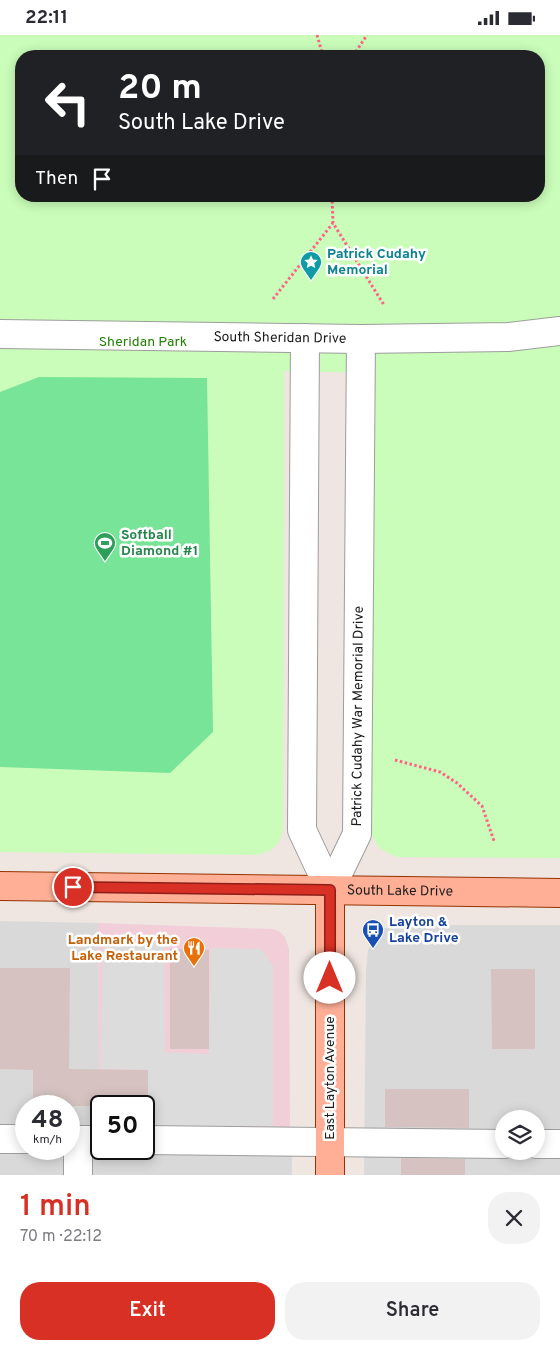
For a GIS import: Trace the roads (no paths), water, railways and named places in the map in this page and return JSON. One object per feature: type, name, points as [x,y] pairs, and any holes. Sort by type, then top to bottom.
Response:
[{"type":"main road","name":"South Lake Drive","points":[[0,886],[560,893]]},
{"type":"main road","name":"East Layton Avenue","points":[[330,890],[330,1175]]},
{"type":"street","name":"South Sheridan Drive","points":[[0,334],[361,339],[508,337],[560,331]]},
{"type":"street","points":[[306,339],[302,831],[330,890]]},
{"type":"street","name":"Patrick Cudahy War Memorial Drive","points":[[330,890],[357,834],[361,339]]},
{"type":"street","points":[[0,1139],[15,1139]]},
{"type":"street","points":[[78,1175],[83,1140]]},
{"type":"street","points":[[155,1140],[495,1144]]},
{"type":"street","points":[[545,1144],[560,1144]]},
{"type":"place","name":"Patrick Cudahy Memorial","points":[[311,281]]},
{"type":"place","name":"Softball Diamond #1","points":[[105,562]]},
{"type":"place","name":"Layton & Lake Drive","points":[[373,949]]},
{"type":"place","name":"Landmark by the Lake Restaurant","points":[[194,967]]},
{"type":"park label","name":"Sheridan Park","points":[[143,342]]}]
